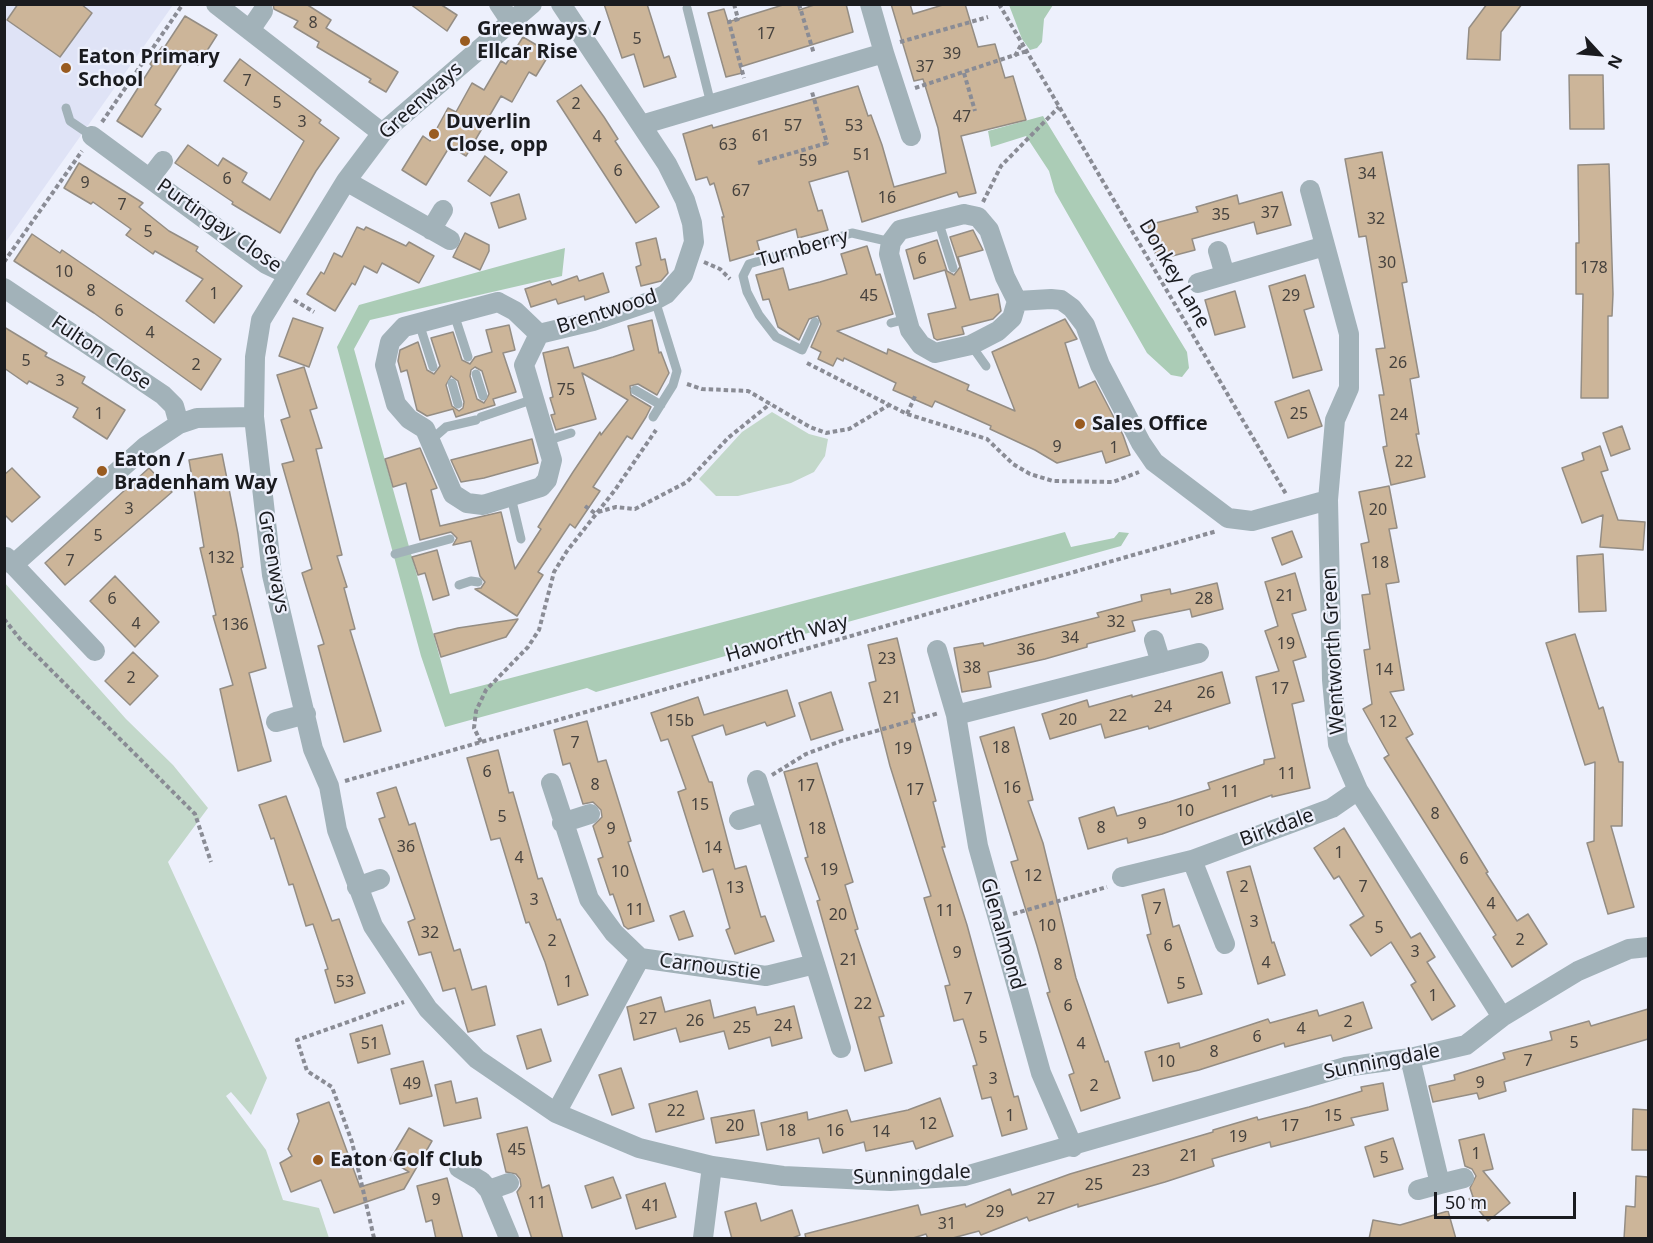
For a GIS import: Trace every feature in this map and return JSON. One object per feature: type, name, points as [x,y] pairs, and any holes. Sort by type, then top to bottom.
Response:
[{"type":"street","points":[[216,4],[382,133]]},
{"type":"street","points":[[499,4],[511,22]]},
{"type":"street","name":"Greenways","points":[[329,786],[313,749],[272,575],[254,417],[255,357],[261,320],[287,274],[346,181],[382,133],[532,4]]},
{"type":"street","name":"Brentwood","points":[[539,334],[515,311],[498,302],[404,327],[390,342],[385,364],[396,404],[409,419],[425,429],[446,480],[459,499],[483,506],[531,492],[547,480],[552,460],[525,365],[531,347],[539,334],[593,321],[655,300],[666,294],[683,275],[692,256],[694,242],[692,223],[685,200],[667,164],[561,4]]},
{"type":"street","points":[[870,4],[911,136]]},
{"type":"street","points":[[250,30],[263,10]]},
{"type":"street","points":[[641,125],[813,74],[883,50]]},
{"type":"street","name":"Purtingay Close","points":[[92,136],[242,246],[287,274]]},
{"type":"street","name":"Purtingay Close","points":[[150,178],[163,161]]},
{"type":"street","points":[[346,181],[450,240]]},
{"type":"street","name":"Wentworth Green","points":[[1310,190],[1349,334],[1349,388],[1335,420],[1328,500],[1332,680],[1338,744],[1358,790],[1502,1017]]},
{"type":"street","points":[[431,230],[443,210]]},
{"type":"street","points":[[964,214],[978,217],[989,230],[1005,277],[1017,301],[1012,318],[998,331],[971,345],[935,353],[921,345],[910,330],[899,321],[890,254],[891,242],[900,230],[938,220],[964,214]]},
{"type":"street","points":[[1198,283],[1325,246]]},
{"type":"street","points":[[1218,251],[1225,275]]},
{"type":"street","name":"Fulton Close","points":[[7,294],[163,395],[174,406],[179,424]]},
{"type":"street","points":[[1017,301],[1060,300],[1072,308],[1085,325],[1101,366],[1141,443],[1154,462],[1228,518],[1252,521],[1328,500]]},
{"type":"street","points":[[95,651],[9,561],[146,446],[179,424],[197,418],[254,417]]},
{"type":"street","points":[[1154,639],[1161,663]]},
{"type":"street","name":"Glenalmond","points":[[937,650],[955,712],[978,846],[1041,1073],[1073,1147]]},
{"type":"street","points":[[955,712],[1199,653]]},
{"type":"street","points":[[276,722],[306,714]]},
{"type":"street","points":[[764,778],[766,812],[841,1048]]},
{"type":"street","name":"Carnoustie","points":[[550,783],[589,899],[614,933],[640,958],[766,976],[815,964]]},
{"type":"street","name":"Sunningdale","points":[[329,786],[337,830],[373,926],[419,997],[477,1059],[556,1113],[639,1148],[712,1166],[783,1176],[890,1181],[965,1176],[1073,1147],[1323,1073],[1410,1058],[1466,1045],[1502,1017],[1578,971],[1629,949],[1648,946]]},
{"type":"street","name":"Birkdale","points":[[1122,877],[1192,860],[1332,808],[1358,790]]},
{"type":"street","points":[[739,820],[766,812]]},
{"type":"street","points":[[562,823],[590,814]]},
{"type":"street","points":[[1192,860],[1225,944]]},
{"type":"street","points":[[357,887],[381,879]]},
{"type":"street","name":"Carnoustie","points":[[556,1113],[640,958]]},
{"type":"street","points":[[1410,1058],[1440,1184]]},
{"type":"street","points":[[703,1239],[712,1166]]},
{"type":"street","points":[[459,1168],[482,1182],[489,1190],[509,1239]]},
{"type":"street","points":[[1418,1190],[1464,1178]]},
{"type":"street","points":[[489,1190],[509,1183]]},
{"type":"lane","points":[[687,8],[711,104]]},
{"type":"lane","points":[[66,108],[70,121],[92,136]]},
{"type":"lane","points":[[938,220],[953,267]]},
{"type":"lane","name":"Turnberry","points":[[815,322],[802,351],[776,338],[759,315],[747,292],[743,276],[748,264],[852,233],[891,242]]},
{"type":"lane","points":[[655,300],[678,371],[661,405],[657,420]]},
{"type":"lane","points":[[454,314],[468,357]]},
{"type":"lane","points":[[419,323],[433,367]]},
{"type":"lane","points":[[971,345],[986,366]]},
{"type":"lane","points":[[476,374],[483,396]]},
{"type":"lane","points":[[452,383],[458,405]]},
{"type":"lane","points":[[635,390],[661,405]]},
{"type":"lane","points":[[431,440],[446,427],[463,419],[534,399]]},
{"type":"lane","points":[[546,441],[571,433]]},
{"type":"lane","points":[[511,497],[521,539]]},
{"type":"lane","points":[[395,554],[450,539]]},
{"type":"lane","points":[[459,585],[471,581],[478,582]]},
{"type":"path","points":[[734,4],[738,19],[729,22],[749,93]]},
{"type":"path","points":[[758,163],[827,143],[800,4]]},
{"type":"path","name":"Donkey Lane","points":[[999,4],[1296,510]]},
{"type":"path","points":[[883,50],[988,18]]},
{"type":"path","points":[[1014,56],[1022,43]]},
{"type":"path","points":[[897,94],[1027,51]]},
{"type":"path","points":[[964,73],[975,111]]},
{"type":"path","points":[[978,217],[989,186],[1001,166],[1059,107]]},
{"type":"path","points":[[692,256],[720,268],[732,280]]},
{"type":"path","points":[[801,360],[907,414],[934,424],[974,433],[987,439],[1013,464],[1030,474],[1053,482],[1113,482],[1133,476],[1154,462]]},
{"type":"path","points":[[681,390],[686,383],[687,375]]},
{"type":"path","points":[[686,383],[702,389],[747,391],[826,433],[849,429],[889,405]]},
{"type":"path","points":[[907,414],[916,394]]},
{"type":"path","points":[[585,506],[597,513],[616,507],[635,509],[687,482],[728,438],[770,404]]},
{"type":"path","points":[[481,742],[474,728],[476,711],[486,690],[528,647],[539,630],[554,572],[567,551],[597,513],[657,420]]},
{"type":"path","name":"Haworth Way","points":[[329,786],[1223,529]]},
{"type":"path","points":[[4,619],[20,639],[195,814],[211,862]]},
{"type":"path","points":[[764,778],[806,754],[841,741],[955,712]]},
{"type":"path","points":[[998,918],[1120,884],[1122,877]]},
{"type":"path","points":[[374,1239],[352,1142],[332,1087],[307,1071],[297,1040],[419,997]]},
{"type":"shaded area","name":"Eaton Primary School","points":[[5,5],[173,5],[5,243]]},
{"type":"green space","points":[[1009,5],[1053,5],[1044,19],[1042,42],[1037,48],[1030,50],[1022,39]]},
{"type":"green space","points":[[1043,116],[1187,352],[1189,368],[1182,377],[1171,375],[1147,353],[1055,192],[1049,171],[1026,136],[991,147],[988,131]]},
{"type":"green space","points":[[565,248],[562,276],[370,320],[354,349],[450,694],[1065,532],[1071,547],[1114,538],[1119,532],[1129,533],[1121,546],[596,692],[587,688],[445,727],[421,656],[337,347],[359,305]]},
{"type":"green space","points":[[772,412],[809,434],[828,439],[825,456],[814,472],[791,483],[738,496],[716,496],[699,479],[742,432]]},
{"type":"green space","points":[[4,582],[126,719],[173,765],[208,808],[168,862],[267,1078],[251,1115],[231,1092],[226,1096],[266,1150],[283,1200],[319,1208],[329,1238],[5,1238]]},
{"type":"building","points":[[18,4],[81,4],[92,13],[60,57],[7,20]]},
{"type":"building","points":[[273,4],[306,4],[331,20],[326,28],[398,72],[386,92],[369,82],[371,79],[317,47],[319,42],[294,27],[298,21],[274,9]]},
{"type":"building","points":[[410,4],[440,4],[457,15],[447,31]]},
{"type":"building","points":[[604,4],[647,4],[664,58],[669,56],[676,77],[644,87],[634,54],[622,58]]},
{"type":"building","points":[[786,4],[798,4],[799,10],[817,4],[846,4],[853,32],[740,67],[742,73],[726,77],[708,13],[724,9],[728,22]]},
{"type":"building","points":[[891,4],[910,4],[913,14],[946,4],[965,4],[978,47],[995,44],[1005,78],[1013,76],[1026,120],[961,136],[976,193],[959,197],[957,192],[862,222],[848,171],[809,182],[818,211],[822,210],[828,230],[798,238],[796,229],[757,241],[760,252],[730,261],[722,217],[724,217],[714,183],[710,185],[707,177],[696,180],[683,134],[712,125],[713,128],[858,86],[868,116],[871,115],[882,145],[894,187],[946,173],[938,128],[923,79],[914,81]]},
{"type":"building","points":[[1487,4],[1522,4],[1501,32],[1500,60],[1467,59],[1469,28]]},
{"type":"building","points":[[185,16],[217,35],[198,65],[186,57],[155,105],[161,109],[142,137],[117,121],[152,66],[150,64],[162,47],[164,48]]},
{"type":"building","points":[[523,37],[550,53],[536,76],[529,72],[512,102],[501,96],[466,156],[450,146],[426,185],[402,170],[423,136],[430,141],[448,108],[456,112],[472,83],[484,90],[501,61],[506,64]]},
{"type":"building","points":[[240,59],[321,120],[319,123],[339,138],[316,171],[280,233],[232,204],[233,202],[175,163],[188,145],[218,166],[223,158],[247,173],[242,182],[270,200],[304,141],[224,81]]},
{"type":"building","points":[[1569,75],[1603,75],[1604,129],[1570,129]]},
{"type":"building","points":[[581,85],[604,117],[618,139],[615,141],[659,207],[636,223],[557,101]]},
{"type":"building","points":[[1382,152],[1407,282],[1402,283],[1419,377],[1410,379],[1419,434],[1416,434],[1425,477],[1391,485],[1383,447],[1387,446],[1379,395],[1384,395],[1376,349],[1385,348],[1366,236],[1359,237],[1345,159]]},
{"type":"building","points":[[485,156],[507,172],[490,196],[468,181]]},
{"type":"building","points":[[79,163],[143,203],[139,207],[169,231],[198,247],[196,251],[242,286],[214,323],[186,301],[203,279],[155,251],[153,254],[126,235],[131,229],[93,202],[91,204],[64,188]]},
{"type":"building","points":[[1609,164],[1613,294],[1612,316],[1608,316],[1608,398],[1581,398],[1583,294],[1576,294],[1576,243],[1579,243],[1578,165]]},
{"type":"building","points":[[1282,192],[1291,225],[1257,234],[1254,222],[1192,239],[1195,250],[1157,260],[1148,225],[1198,212],[1196,207],[1237,195],[1239,204]]},
{"type":"building","points":[[519,194],[526,219],[499,228],[491,203]]},
{"type":"building","points":[[357,227],[364,230],[366,227],[406,246],[409,242],[434,256],[419,283],[382,263],[377,273],[364,266],[355,285],[352,283],[335,311],[307,294],[321,272],[324,274],[334,253],[342,257]]},
{"type":"building","points":[[973,230],[983,250],[958,257],[970,300],[998,294],[1001,311],[993,319],[962,327],[964,334],[937,340],[934,338],[928,314],[956,308],[945,270],[914,279],[906,250],[937,240],[947,271],[954,275],[960,267],[950,237]]},
{"type":"building","points":[[465,233],[489,245],[489,251],[480,270],[453,257]]},
{"type":"building","points":[[32,234],[60,253],[62,250],[221,359],[201,390],[94,313],[14,261]]},
{"type":"building","points":[[656,238],[661,260],[665,259],[668,273],[661,281],[641,286],[636,267],[641,265],[636,243]]},
{"type":"building","points":[[867,246],[876,275],[880,274],[893,314],[837,331],[887,354],[888,349],[969,385],[967,390],[1015,411],[992,352],[1065,319],[1077,339],[1065,343],[1079,388],[1095,381],[1123,435],[1130,455],[1106,463],[1102,451],[1057,463],[990,429],[991,426],[935,401],[932,407],[893,390],[896,383],[844,358],[843,361],[837,358],[833,366],[818,359],[821,352],[811,347],[821,324],[818,316],[809,319],[799,340],[778,327],[769,299],[763,300],[756,275],[783,268],[789,290],[820,282],[847,274],[841,254]]},
{"type":"building","points":[[603,273],[609,292],[585,300],[584,296],[558,304],[556,299],[531,307],[525,289],[550,281],[552,285],[577,276],[579,281]]},
{"type":"building","points":[[1305,275],[1314,307],[1304,310],[1322,370],[1293,378],[1269,286]]},
{"type":"building","points":[[1235,291],[1245,327],[1215,335],[1205,300]]},
{"type":"building","points":[[293,318],[323,328],[309,367],[279,356]]},
{"type":"building","points":[[652,320],[659,353],[661,352],[669,373],[657,395],[638,384],[630,386],[631,395],[651,407],[632,439],[627,436],[593,487],[600,491],[575,528],[570,524],[538,572],[543,575],[517,616],[475,589],[481,588],[485,582],[480,576],[471,541],[453,545],[457,538],[451,532],[420,540],[406,483],[393,487],[385,459],[420,448],[437,488],[431,490],[440,526],[501,512],[515,569],[541,529],[538,527],[573,472],[600,432],[601,435],[628,400],[582,373],[596,419],[556,430],[551,415],[555,414],[550,398],[553,397],[543,353],[568,347],[574,368],[613,357],[634,350],[628,326]]},
{"type":"building","points":[[509,325],[515,350],[503,353],[516,392],[493,399],[495,405],[456,417],[453,409],[427,416],[417,410],[407,370],[401,372],[398,361],[400,350],[418,342],[427,370],[434,374],[440,366],[431,338],[453,332],[462,360],[470,364],[475,357],[492,352],[486,330]],"holes":[[[475,367],[482,371],[489,394],[484,403],[477,399],[470,376],[471,370]],[[451,376],[458,381],[464,402],[463,408],[459,411],[452,406],[446,385]]]},
{"type":"building","points":[[4,327],[47,353],[45,356],[85,377],[82,383],[125,410],[107,439],[73,417],[78,408],[29,381],[27,384],[4,368]]},
{"type":"building","points":[[304,367],[317,408],[310,410],[322,448],[316,449],[342,555],[337,556],[347,587],[344,588],[355,629],[350,630],[381,731],[344,742],[318,646],[324,644],[302,573],[312,569],[282,464],[294,461],[281,420],[290,417],[277,375]]},
{"type":"building","points":[[1309,390],[1322,426],[1288,438],[1275,402]]},
{"type":"building","points":[[1622,426],[1630,449],[1611,456],[1603,433]]},
{"type":"building","points":[[532,439],[538,463],[484,478],[461,482],[451,460]]},
{"type":"building","points":[[1600,446],[1608,470],[1601,472],[1618,520],[1645,522],[1643,550],[1600,547],[1603,515],[1582,523],[1562,468],[1584,460],[1582,453]]},
{"type":"building","points":[[222,454],[238,534],[243,567],[241,568],[266,668],[249,673],[271,761],[238,771],[220,689],[233,685],[213,616],[216,615],[200,548],[204,547],[189,460]]},
{"type":"building","points":[[12,468],[40,497],[12,522],[4,514],[4,475]]},
{"type":"building","points":[[149,468],[172,492],[65,585],[45,563]]},
{"type":"building","points":[[1389,486],[1397,528],[1389,529],[1399,582],[1386,584],[1404,690],[1390,692],[1413,734],[1406,738],[1488,872],[1486,873],[1517,921],[1528,914],[1547,944],[1512,967],[1493,937],[1496,935],[1384,758],[1389,755],[1363,709],[1372,704],[1364,650],[1370,649],[1362,595],[1370,594],[1361,544],[1369,542],[1359,492]]},
{"type":"building","points":[[1292,531],[1302,557],[1282,565],[1272,538]]},
{"type":"building","points":[[437,550],[449,595],[433,600],[425,573],[418,575],[412,557]]},
{"type":"building","points":[[1603,554],[1606,611],[1579,612],[1577,556]]},
{"type":"building","points":[[1295,573],[1306,610],[1292,614],[1306,657],[1293,661],[1304,701],[1292,704],[1310,788],[1272,797],[1272,795],[1162,834],[1128,843],[1127,838],[1088,849],[1079,818],[1114,807],[1117,816],[1169,802],[1210,789],[1208,783],[1264,764],[1264,760],[1275,758],[1256,677],[1279,671],[1265,631],[1278,626],[1265,582]]},
{"type":"building","points":[[115,576],[159,622],[135,647],[90,601]]},
{"type":"building","points":[[1217,583],[1223,609],[1192,617],[1190,609],[1132,621],[1135,631],[1087,644],[1087,647],[1045,659],[988,672],[991,687],[962,692],[954,648],[983,643],[984,646],[1099,617],[1097,613],[1142,601],[1141,595],[1170,589],[1171,594]]},
{"type":"building","points":[[518,619],[506,637],[441,657],[434,634]]},
{"type":"building","points":[[1575,634],[1599,709],[1603,707],[1619,762],[1623,762],[1622,826],[1611,826],[1634,907],[1608,914],[1587,843],[1594,841],[1595,762],[1585,765],[1546,643]]},
{"type":"building","points":[[897,638],[915,713],[912,713],[936,801],[933,802],[945,847],[942,847],[967,925],[1014,1097],[1018,1096],[1027,1129],[1002,1136],[991,1097],[982,1099],[973,1066],[977,1065],[963,1019],[954,1021],[945,986],[950,985],[924,898],[931,896],[890,766],[869,683],[876,681],[868,645]]},
{"type":"building","points":[[133,652],[158,676],[130,705],[105,681]]},
{"type":"building","points":[[1222,672],[1230,703],[1149,729],[1148,726],[1105,738],[1101,724],[1050,739],[1042,714],[1087,700],[1089,707],[1132,695],[1132,697]]},
{"type":"building","points":[[787,690],[795,716],[767,726],[765,722],[726,735],[723,725],[692,736],[709,782],[712,782],[735,869],[746,866],[761,917],[765,916],[774,941],[735,954],[726,930],[730,928],[713,869],[703,872],[678,792],[686,789],[668,739],[661,741],[651,713],[698,697],[704,715]]},
{"type":"building","points":[[831,692],[843,730],[811,740],[799,703]]},
{"type":"building","points":[[587,721],[598,762],[606,760],[631,841],[628,842],[654,921],[628,929],[624,926],[613,894],[610,895],[598,859],[603,857],[593,826],[602,817],[601,810],[593,802],[583,804],[570,763],[563,765],[554,730]]},
{"type":"building","points":[[1014,727],[1033,800],[1028,801],[1043,843],[1076,978],[1120,1098],[1081,1111],[1069,1075],[1074,1073],[1047,993],[1050,992],[1011,862],[1018,860],[980,737]]},
{"type":"building","points":[[498,750],[509,793],[513,792],[538,879],[542,878],[557,920],[560,919],[588,995],[558,1005],[545,962],[529,922],[526,923],[500,838],[491,840],[467,758]]},
{"type":"building","points":[[817,763],[853,882],[845,885],[858,929],[855,930],[884,1016],[879,1017],[892,1063],[865,1071],[817,901],[820,900],[805,858],[808,857],[784,772]]},
{"type":"building","points":[[396,787],[409,825],[415,823],[454,951],[460,949],[472,990],[486,986],[495,1025],[468,1032],[455,988],[443,991],[431,952],[419,955],[408,922],[415,919],[379,819],[385,817],[377,793]]},
{"type":"building","points":[[286,796],[332,921],[339,919],[365,993],[335,1003],[325,970],[328,969],[313,924],[306,926],[293,884],[289,885],[274,838],[271,839],[259,805]]},
{"type":"building","points":[[1344,828],[1411,938],[1420,933],[1435,957],[1427,962],[1455,1006],[1432,1020],[1411,985],[1416,982],[1391,942],[1371,956],[1350,925],[1364,916],[1339,876],[1334,879],[1314,848]]},
{"type":"building","points":[[1250,866],[1272,943],[1274,942],[1285,975],[1258,984],[1227,872]]},
{"type":"building","points":[[1164,889],[1173,927],[1179,925],[1202,994],[1168,1003],[1147,935],[1151,934],[1142,895]]},
{"type":"building","points":[[684,911],[693,936],[679,940],[670,916]]},
{"type":"building","points":[[661,997],[665,1012],[710,1000],[714,1018],[755,1007],[757,1015],[794,1006],[802,1038],[772,1046],[770,1037],[729,1049],[724,1031],[680,1042],[676,1028],[634,1040],[627,1007]]},
{"type":"building","points":[[1363,1002],[1372,1028],[1333,1041],[1331,1035],[1285,1047],[1284,1043],[1199,1070],[1153,1081],[1145,1052],[1179,1043],[1180,1048],[1268,1019],[1270,1023],[1317,1010],[1319,1016]]},
{"type":"building","points":[[1648,1009],[1648,1039],[1504,1082],[1506,1091],[1479,1099],[1477,1093],[1433,1102],[1429,1086],[1455,1080],[1454,1075],[1505,1059],[1503,1053],[1552,1040],[1550,1032],[1589,1021],[1591,1026]]},
{"type":"building","points":[[382,1025],[390,1054],[358,1063],[350,1034]]},
{"type":"building","points":[[541,1029],[551,1061],[527,1069],[517,1036]]},
{"type":"building","points":[[423,1061],[432,1096],[400,1104],[391,1069]]},
{"type":"building","points":[[621,1068],[634,1108],[612,1115],[599,1075]]},
{"type":"building","points":[[451,1081],[456,1103],[477,1098],[481,1118],[444,1126],[435,1085]]},
{"type":"building","points":[[1383,1083],[1388,1110],[1351,1118],[1354,1125],[1271,1147],[1270,1142],[1212,1159],[1214,1166],[1078,1207],[1078,1204],[1029,1221],[1027,1217],[981,1235],[979,1231],[949,1239],[928,1239],[926,1234],[910,1239],[806,1239],[805,1234],[918,1205],[921,1215],[965,1204],[966,1207],[1010,1189],[1012,1195],[1070,1174],[1213,1132],[1213,1130],[1257,1117],[1258,1120],[1309,1107],[1362,1091],[1361,1087]]},
{"type":"building","points":[[697,1091],[704,1119],[656,1132],[649,1104]]},
{"type":"building","points":[[940,1098],[953,1136],[916,1149],[913,1141],[866,1151],[864,1142],[823,1153],[819,1138],[767,1150],[761,1123],[807,1112],[808,1120],[847,1110],[851,1122],[908,1110]]},
{"type":"building","name":"Eaton Golf Club","points":[[329,1102],[360,1187],[409,1172],[390,1160],[409,1128],[432,1141],[404,1189],[334,1213],[321,1180],[291,1192],[280,1163],[292,1156],[288,1149],[299,1121],[297,1114]]},
{"type":"building","points":[[1633,1109],[1648,1110],[1648,1150],[1632,1150]]},
{"type":"building","points":[[754,1110],[759,1135],[716,1143],[711,1118]]},
{"type":"building","points":[[527,1127],[542,1188],[549,1185],[563,1239],[532,1239],[517,1192],[521,1186],[520,1179],[516,1174],[506,1172],[497,1134]]},
{"type":"building","points":[[1484,1134],[1493,1169],[1483,1171],[1510,1203],[1488,1221],[1469,1199],[1473,1197],[1470,1188],[1476,1176],[1472,1169],[1465,1166],[1459,1140]]},
{"type":"building","points":[[1393,1138],[1403,1169],[1374,1177],[1365,1147]]},
{"type":"building","points":[[1636,1176],[1648,1177],[1648,1239],[1624,1239],[1626,1206],[1635,1207]]},
{"type":"building","points":[[613,1177],[621,1198],[592,1208],[585,1186]]},
{"type":"building","points":[[447,1178],[463,1239],[436,1239],[432,1220],[426,1222],[417,1186]]},
{"type":"building","points":[[665,1183],[676,1217],[636,1229],[626,1195]]},
{"type":"building","points":[[756,1203],[761,1221],[792,1210],[800,1235],[790,1239],[732,1239],[725,1212]]},
{"type":"building","points":[[1448,1211],[1456,1239],[1369,1239],[1373,1220],[1400,1225]]},
{"type":"place","name":"Greenways / Ellcar Rise","points":[[465,41]]},
{"type":"place","name":"Eaton Primary School","points":[[66,68]]},
{"type":"place","name":"Duverlin Close, opp","points":[[434,134]]},
{"type":"place","name":"Sales Office","points":[[1080,424]]},
{"type":"place","name":"Eaton / Bradenham Way","points":[[102,471]]},
{"type":"place","name":"Eaton Golf Club","points":[[318,1160]]}]
